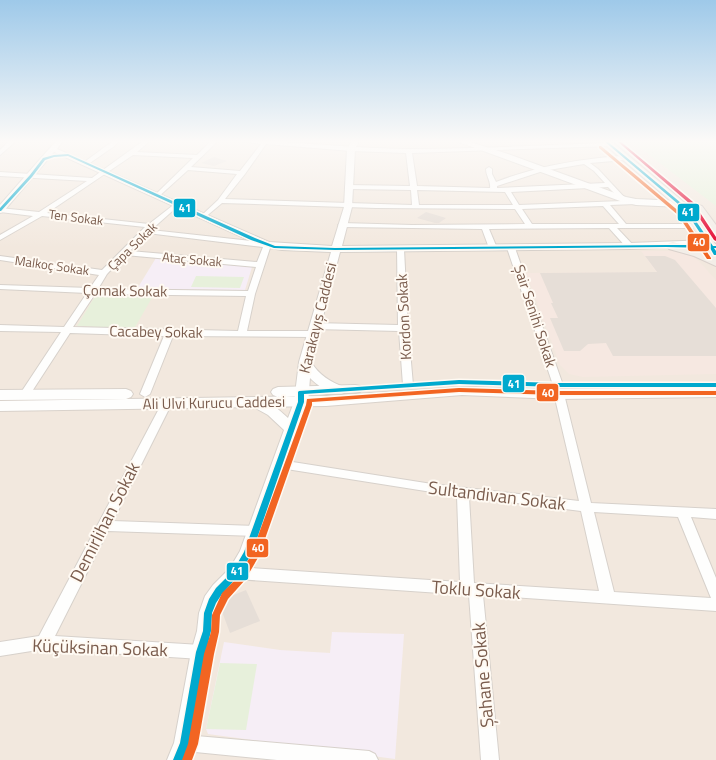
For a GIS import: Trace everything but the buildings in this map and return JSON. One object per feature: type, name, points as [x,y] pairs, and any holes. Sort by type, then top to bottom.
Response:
[{"type":"main road","points":[[647,176],[681,204],[714,246]]},
{"type":"main road","points":[[656,176],[698,207],[714,228]]},
{"type":"main road","points":[[671,245],[690,239],[698,226]]},
{"type":"main road","points":[[671,245],[698,253],[716,262]]},
{"type":"main road","name":"Ali Ulvi Kurucu Caddesi","points":[[0,406],[255,402],[301,397],[339,390],[466,382],[558,389],[716,392]]},
{"type":"main road","name":"Ali Ulvi Kurucu Caddesi","points":[[0,395],[145,394],[301,397],[326,401],[462,391],[716,385]]},
{"type":"street","points":[[0,210],[31,176]]},
{"type":"street","points":[[38,176],[93,180]]},
{"type":"street","points":[[0,238],[42,214],[99,176]]},
{"type":"street","points":[[113,176],[267,245]]},
{"type":"street","points":[[157,196],[178,176]]},
{"type":"street","points":[[203,217],[220,201],[240,176]]},
{"type":"street","name":"Karakayış Caddesi","points":[[178,760],[185,742],[201,652],[207,631],[208,613],[212,602],[219,591],[236,573],[248,553],[280,464],[301,397],[305,362],[335,249],[348,207],[349,176]]},
{"type":"street","points":[[412,176],[416,207]]},
{"type":"street","points":[[490,176],[494,187]]},
{"type":"street","points":[[494,187],[520,176]]},
{"type":"street","points":[[563,176],[623,199],[636,202]]},
{"type":"street","points":[[602,176],[623,199]]},
{"type":"street","points":[[348,187],[414,189],[494,187],[507,190],[610,185]]},
{"type":"street","points":[[507,190],[530,227]]},
{"type":"street","points":[[220,201],[348,207],[518,207],[636,202],[681,204]]},
{"type":"street","name":"Çapa Sokak","points":[[25,394],[104,273],[145,231],[176,204]]},
{"type":"street","points":[[605,204],[624,226]]},
{"type":"street","name":"Ten Sokak","points":[[0,210],[152,226]]},
{"type":"street","points":[[342,225],[485,227],[698,226]]},
{"type":"street","points":[[611,226],[630,246]]},
{"type":"street","points":[[485,227],[494,248]]},
{"type":"street","points":[[145,231],[282,247],[335,249],[671,245],[714,246]]},
{"type":"street","points":[[242,333],[251,294],[267,245]]},
{"type":"street","name":"Şair Senihi Sokak","points":[[511,248],[558,389],[608,598]]},
{"type":"street","name":"Kordon Sokak","points":[[400,249],[403,328],[408,385]]},
{"type":"street","name":"Ataç Sokak","points":[[124,253],[260,265]]},
{"type":"street","name":"Malkoç Sokak","points":[[0,258],[104,273]]},
{"type":"street","name":"Çomak Sokak","points":[[0,286],[93,291],[251,294]]},
{"type":"street","name":"Cacabey Sokak","points":[[0,328],[170,333],[242,333],[403,328]]},
{"type":"street","points":[[145,394],[170,333]]},
{"type":"street","points":[[305,362],[309,372],[316,378],[339,390]]},
{"type":"street","points":[[255,402],[274,412],[291,429]]},
{"type":"street","name":"Demirlihan Sokak","points":[[44,642],[167,403]]},
{"type":"street","name":"Sultandivan Sokak","points":[[280,464],[463,492],[586,506],[716,514]]},
{"type":"street","name":"Şahane Sokak","points":[[463,492],[490,760]]},
{"type":"street","points":[[682,512],[715,605]]},
{"type":"street","points":[[103,526],[257,531]]},
{"type":"street","name":"Toklu Sokak","points":[[236,573],[472,590],[715,605]]},
{"type":"street","name":"Küçüksinan Sokak","points":[[0,648],[44,642],[201,652]]},
{"type":"street","points":[[185,742],[369,760]]},
{"type":"shaded area","points":[[0,176],[716,176],[716,760],[0,760]]},
{"type":"shaded area","points":[[641,251],[672,251],[692,256],[699,261],[716,280],[716,374],[583,377],[569,374],[560,365],[526,273],[656,272]]},
{"type":"shaded area","points":[[156,258],[252,267],[245,290],[137,289]]},
{"type":"shaded area","points":[[332,632],[404,634],[395,759],[208,734],[206,729],[224,642],[280,650],[330,653]]},
{"type":"green space","points":[[677,176],[716,176],[716,206]]},
{"type":"green space","points":[[196,276],[244,277],[240,288],[191,287]]},
{"type":"green space","points":[[102,296],[153,296],[134,329],[77,326],[94,298]]},
{"type":"green space","points":[[220,663],[257,664],[246,730],[206,729]]},
{"type":"transit line","name":"41","points":[[0,210],[31,176]]},
{"type":"transit line","name":"41","points":[[115,176],[253,239],[274,247],[335,249],[666,246],[716,247]]},
{"type":"transit line","name":"40","points":[[635,176],[680,214],[709,258]]},
{"type":"transit line","name":"41","points":[[647,176],[686,209],[716,254]]},
{"type":"transit line","points":[[660,176],[692,203],[716,240]]},
{"type":"transit line","name":"41","points":[[178,760],[185,743],[201,652],[207,631],[208,613],[212,602],[219,591],[236,573],[248,553],[301,402],[301,392],[459,382],[558,385],[716,385]]},
{"type":"transit line","name":"40","points":[[187,760],[193,744],[209,654],[215,632],[216,615],[225,596],[242,578],[255,556],[309,405],[309,400],[459,390],[558,393],[716,393]]}]
